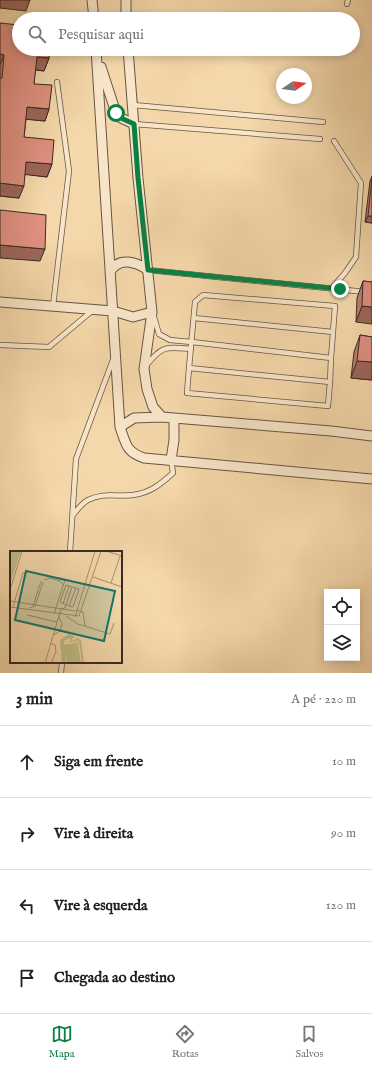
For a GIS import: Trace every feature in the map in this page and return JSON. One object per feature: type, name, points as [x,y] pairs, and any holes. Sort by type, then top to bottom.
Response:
[{"type":"street","points":[[92,0],[93,12]]},
{"type":"street","points":[[126,0],[126,12]]},
{"type":"street","points":[[96,56],[120,427],[127,446],[134,454],[144,458],[372,479]]},
{"type":"street","points":[[98,56],[116,113],[121,118],[134,124]]},
{"type":"street","points":[[129,56],[138,178],[152,312],[144,369],[147,389],[153,407],[162,417]]},
{"type":"street","points":[[110,272],[118,263],[124,262],[140,265],[148,270]]},
{"type":"street","points":[[0,302],[113,311],[133,317],[152,312]]},
{"type":"street","points":[[120,427],[134,418],[162,417],[331,431],[372,436]]},
{"type":"street","points":[[171,460],[174,440],[174,418]]},
{"type":"lane","points":[[54,306],[69,171],[58,82]]},
{"type":"lane","points":[[133,105],[323,122]]},
{"type":"lane","points":[[134,124],[320,139]]},
{"type":"lane","points":[[332,288],[356,257],[361,183],[334,141]]},
{"type":"lane","points":[[148,270],[369,292]]},
{"type":"lane","points":[[203,295],[334,306],[328,406],[187,393],[192,342],[195,302],[203,295]]},
{"type":"lane","points":[[0,345],[49,347],[94,309]]},
{"type":"lane","points":[[152,312],[159,334],[170,340],[331,358]]},
{"type":"lane","points":[[194,318],[333,332]]},
{"type":"lane","points":[[144,369],[156,353],[169,347],[191,349]]},
{"type":"lane","points":[[70,551],[76,459],[116,351]]},
{"type":"lane","points":[[190,368],[330,382]]},
{"type":"lane","points":[[73,515],[87,500],[102,495],[133,495],[147,492],[161,485],[173,473],[171,460]]},
{"type":"lane","points":[[61,673],[62,663]]},
{"type":"building","points":[[0,23],[12,24],[12,56],[49,56],[49,58],[37,57],[34,84],[52,85],[49,109],[27,107],[24,137],[54,140],[52,164],[26,162],[24,186],[0,183],[0,78],[2,78],[4,55],[0,54]]},
{"type":"building","points":[[372,178],[372,216],[368,216]]},
{"type":"building","points":[[0,210],[46,215],[45,249],[0,245]]},
{"type":"building","points":[[363,281],[372,282],[372,307],[362,306]]},
{"type":"building","points":[[360,335],[372,337],[372,362],[357,361]]},
{"type":"route","points":[[116,113],[121,118],[134,124],[148,270],[340,289]]}]
